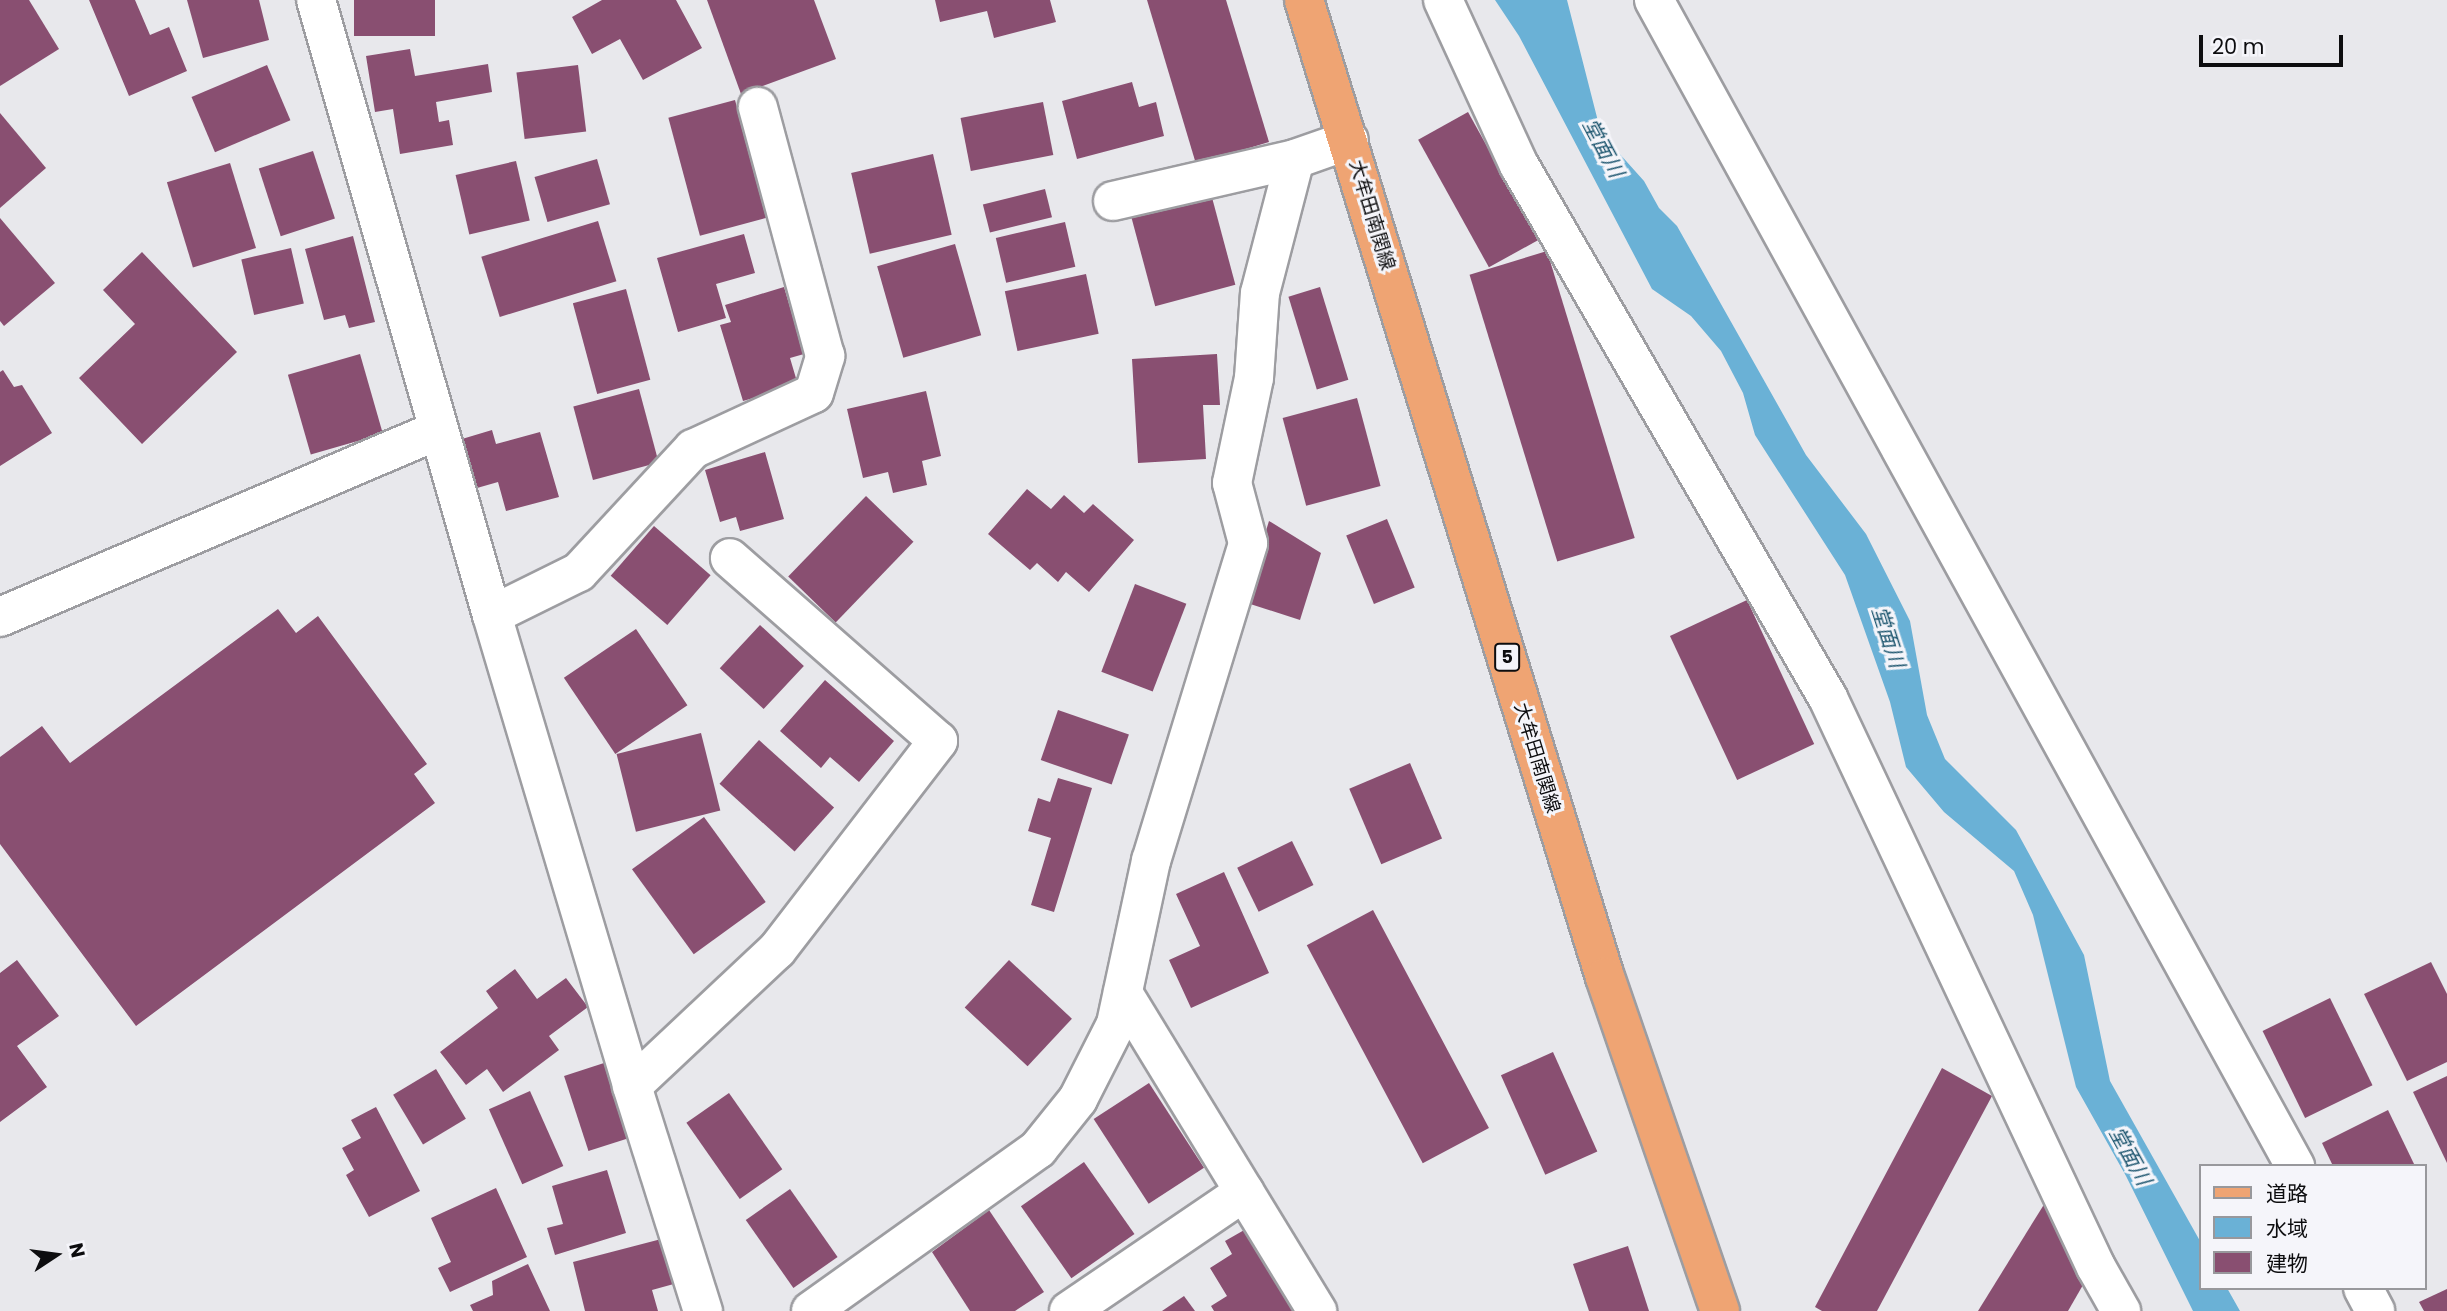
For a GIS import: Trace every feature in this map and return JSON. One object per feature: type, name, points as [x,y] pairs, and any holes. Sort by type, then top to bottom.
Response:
[{"type":"main road","name":"大牟田南関線","points":[[1304,0],[1605,977],[1720,1311]]},
{"type":"street","points":[[316,0],[492,615],[632,1086],[704,1311]]},
{"type":"street","points":[[1443,0],[1520,165],[1828,698],[2096,1267],[2121,1311]]},
{"type":"street","points":[[1654,0],[2294,1164]]},
{"type":"street","points":[[492,615],[579,572],[693,449],[814,393],[825,356],[758,107]]},
{"type":"street","points":[[1113,201],[1295,159],[1349,141]]},
{"type":"street","points":[[811,1311],[1038,1149],[1078,1100],[1116,1024],[1152,861],[1248,543],[1232,483],[1254,378],[1260,293],[1295,159]]},
{"type":"street","points":[[0,617],[438,430]]},
{"type":"street","points":[[632,1086],[777,950],[938,741],[730,558]]},
{"type":"street","points":[[1124,993],[1317,1311]]},
{"type":"street","points":[[1069,1311],[1244,1192]]},
{"type":"street","points":[[2363,1290],[2375,1311]]},
{"type":"water","name":"堂面川","points":[[1495,0],[1567,0],[1601,133],[1644,181],[1659,208],[1677,226],[1806,455],[1866,534],[1910,621],[1927,715],[1945,759],[2016,830],[2084,955],[2110,1081],[2198,1237],[2198,1290],[2228,1290],[2240,1311],[2193,1311],[2126,1176],[2076,1087],[2033,915],[2014,871],[1944,812],[1906,767],[1890,702],[1845,575],[1755,435],[1743,393],[1721,351],[1691,316],[1652,289],[1519,36]]},
{"type":"building","points":[[0,0],[29,0],[59,49],[0,86]]},
{"type":"building","points":[[89,0],[135,0],[150,35],[169,27],[187,71],[129,96]]},
{"type":"building","points":[[187,0],[259,0],[269,40],[203,58]]},
{"type":"building","points":[[354,0],[435,0],[435,36],[354,36]]},
{"type":"building","points":[[602,0],[676,0],[702,48],[643,80],[620,39],[592,54],[572,17]]},
{"type":"building","points":[[707,0],[814,0],[836,59],[741,94]]},
{"type":"building","points":[[935,0],[1050,0],[1056,22],[994,38],[987,11],[940,22]]},
{"type":"building","points":[[1147,0],[1226,0],[1269,142],[1196,164]]},
{"type":"building","points":[[410,49],[415,76],[488,64],[492,92],[436,102],[439,122],[449,120],[453,145],[400,154],[393,109],[375,112],[366,56]]},
{"type":"building","points":[[267,65],[290,120],[215,152],[192,97]]},
{"type":"building","points":[[578,65],[586,132],[525,139],[516,73]]},
{"type":"building","points":[[1132,82],[1139,107],[1156,102],[1164,136],[1077,159],[1062,101]]},
{"type":"building","points":[[735,100],[767,218],[700,236],[668,118]]},
{"type":"building","points":[[1043,102],[1053,155],[971,171],[961,118]]},
{"type":"building","points":[[1468,112],[1539,240],[1489,267],[1418,140]]},
{"type":"building","points":[[0,113],[46,168],[0,208]]},
{"type":"building","points":[[313,151],[335,219],[281,236],[259,169]]},
{"type":"building","points":[[933,154],[952,235],[870,254],[851,173]]},
{"type":"building","points":[[597,159],[610,204],[547,222],[535,177]]},
{"type":"building","points":[[516,161],[530,220],[469,234],[456,175]]},
{"type":"building","points":[[230,163],[256,248],[193,267],[167,182]]},
{"type":"building","points":[[1045,189],[1052,217],[990,233],[983,204]]},
{"type":"building","points":[[1210,190],[1235,285],[1155,306],[1130,211]]},
{"type":"building","points":[[0,218],[55,283],[4,326],[0,321]]},
{"type":"building","points":[[598,221],[616,281],[500,317],[481,257]]},
{"type":"building","points":[[1065,222],[1075,267],[1006,283],[996,238]]},
{"type":"building","points":[[744,234],[755,273],[716,284],[726,318],[678,332],[657,258]]},
{"type":"building","points":[[353,236],[375,322],[349,328],[345,315],[324,320],[305,249]]},
{"type":"building","points":[[955,244],[981,335],[903,358],[877,266]]},
{"type":"building","points":[[291,248],[304,304],[254,315],[241,259]]},
{"type":"building","points":[[1547,251],[1635,538],[1557,562],[1470,275]]},
{"type":"building","points":[[142,252],[237,352],[142,444],[79,378],[135,324],[103,290]]},
{"type":"building","points":[[1086,274],[1099,334],[1017,351],[1005,291]]},
{"type":"building","points":[[784,287],[804,354],[790,358],[798,385],[743,401],[720,325],[731,322],[725,305]]},
{"type":"building","points":[[1320,287],[1348,380],[1317,389],[1288,297]]},
{"type":"building","points":[[626,289],[650,380],[597,394],[573,303]]},
{"type":"building","points":[[360,354],[383,434],[311,454],[288,375]]},
{"type":"building","points":[[1217,354],[1220,405],[1203,405],[1206,459],[1138,463],[1132,359]]},
{"type":"building","points":[[3,370],[14,387],[22,385],[52,433],[0,466],[0,372]]},
{"type":"building","points":[[639,389],[659,462],[593,480],[573,407]]},
{"type":"building","points":[[926,391],[941,456],[922,461],[927,485],[893,493],[888,472],[863,478],[847,409]]},
{"type":"building","points":[[1357,398],[1381,486],[1306,506],[1283,418]]},
{"type":"building","points":[[492,430],[496,444],[540,432],[559,497],[506,511],[498,482],[477,488],[462,439]]},
{"type":"building","points":[[765,452],[784,519],[740,531],[736,517],[720,522],[705,470]]},
{"type":"building","points":[[1027,489],[1051,509],[1064,495],[1084,513],[1093,504],[1134,540],[1089,592],[1066,572],[1058,582],[1037,563],[1030,570],[988,534]]},
{"type":"building","points":[[866,496],[913,542],[836,622],[788,577]]},
{"type":"building","points":[[1387,519],[1415,588],[1374,604],[1346,535]]},
{"type":"building","points":[[1269,521],[1321,553],[1300,620],[1244,602]]},
{"type":"building","points":[[654,526],[711,575],[667,625],[611,576]]},
{"type":"building","points":[[1135,584],[1186,604],[1153,691],[1101,672]]},
{"type":"building","points":[[1747,600],[1814,744],[1737,780],[1670,636]]},
{"type":"building","points":[[278,609],[296,633],[318,616],[427,764],[414,774],[435,803],[136,1026],[0,844],[0,757],[42,726],[70,763]]},
{"type":"building","points":[[760,625],[804,666],[764,709],[720,668]]},
{"type":"building","points":[[636,629],[687,705],[615,754],[564,678]]},
{"type":"building","points":[[825,680],[894,741],[859,782],[830,757],[821,768],[780,731]]},
{"type":"building","points":[[1058,710],[1129,734],[1112,785],[1041,760]]},
{"type":"building","points":[[701,733],[720,811],[636,832],[617,754]]},
{"type":"building","points":[[759,740],[834,808],[795,851],[720,784]]},
{"type":"building","points":[[1410,763],[1442,838],[1381,864],[1349,789]]},
{"type":"building","points":[[1058,778],[1092,788],[1054,912],[1031,905],[1051,838],[1028,831],[1038,798],[1050,802]]},
{"type":"building","points":[[704,817],[766,902],[694,954],[632,869]]},
{"type":"building","points":[[1292,841],[1313,885],[1259,912],[1237,868]]},
{"type":"building","points":[[1224,872],[1269,973],[1191,1008],[1169,960],[1200,946],[1176,894]]},
{"type":"building","points":[[1373,910],[1489,1128],[1423,1163],[1307,945]]},
{"type":"building","points":[[17,960],[59,1016],[17,1046],[47,1087],[0,1122],[0,973]]},
{"type":"building","points":[[1009,960],[1072,1019],[1028,1066],[965,1008]]},
{"type":"building","points":[[2431,962],[2447,994],[2447,1062],[2407,1081],[2364,994]]},
{"type":"building","points":[[515,969],[537,999],[566,978],[588,1007],[549,1036],[559,1050],[503,1092],[487,1069],[466,1085],[440,1052],[498,1008],[486,991]]},
{"type":"building","points":[[2330,998],[2373,1085],[2305,1118],[2263,1031]]},
{"type":"building","points":[[1553,1052],[1597,1152],[1545,1175],[1501,1075]]},
{"type":"building","points":[[604,1063],[628,1138],[588,1151],[564,1076]]},
{"type":"building","points":[[1942,1068],[1992,1096],[1877,1311],[1822,1311],[1815,1307]]},
{"type":"building","points":[[436,1069],[466,1119],[423,1144],[393,1095]]},
{"type":"building","points":[[2447,1076],[2447,1163],[2413,1092]]},
{"type":"building","points":[[1149,1083],[1204,1168],[1149,1204],[1094,1119]]},
{"type":"building","points":[[530,1091],[563,1166],[522,1184],[489,1109]]},
{"type":"building","points":[[729,1093],[782,1169],[740,1199],[686,1123]]},
{"type":"building","points":[[376,1107],[420,1191],[369,1217],[346,1175],[354,1170],[342,1148],[361,1138],[351,1120]]},
{"type":"building","points":[[2388,1110],[2414,1164],[2332,1164],[2322,1143]]},
{"type":"building","points":[[1084,1162],[1134,1234],[1071,1278],[1021,1206]]},
{"type":"building","points":[[607,1170],[626,1233],[555,1255],[547,1228],[563,1224],[552,1186]]},
{"type":"building","points":[[496,1188],[527,1257],[450,1292],[438,1268],[451,1262],[431,1218]]},
{"type":"building","points":[[790,1189],[838,1257],[793,1288],[746,1220]]},
{"type":"building","points":[[2048,1198],[2091,1271],[2068,1311],[1978,1311]]},
{"type":"building","points":[[989,1210],[1044,1292],[1015,1311],[970,1311],[932,1252]]},
{"type":"building","points":[[1253,1225],[1305,1311],[1214,1311],[1211,1306],[1227,1296],[1210,1268],[1232,1254],[1225,1241]]},
{"type":"building","points":[[669,1237],[681,1282],[652,1290],[658,1311],[585,1311],[573,1262]]},
{"type":"building","points":[[1628,1246],[1649,1311],[1589,1311],[1573,1264]]},
{"type":"building","points":[[528,1264],[550,1311],[473,1311],[470,1305],[493,1295],[492,1281]]},
{"type":"building","points":[[2447,1289],[2447,1311],[2424,1311],[2419,1302]]},
{"type":"building","points":[[1184,1296],[1195,1311],[1162,1311]]}]
